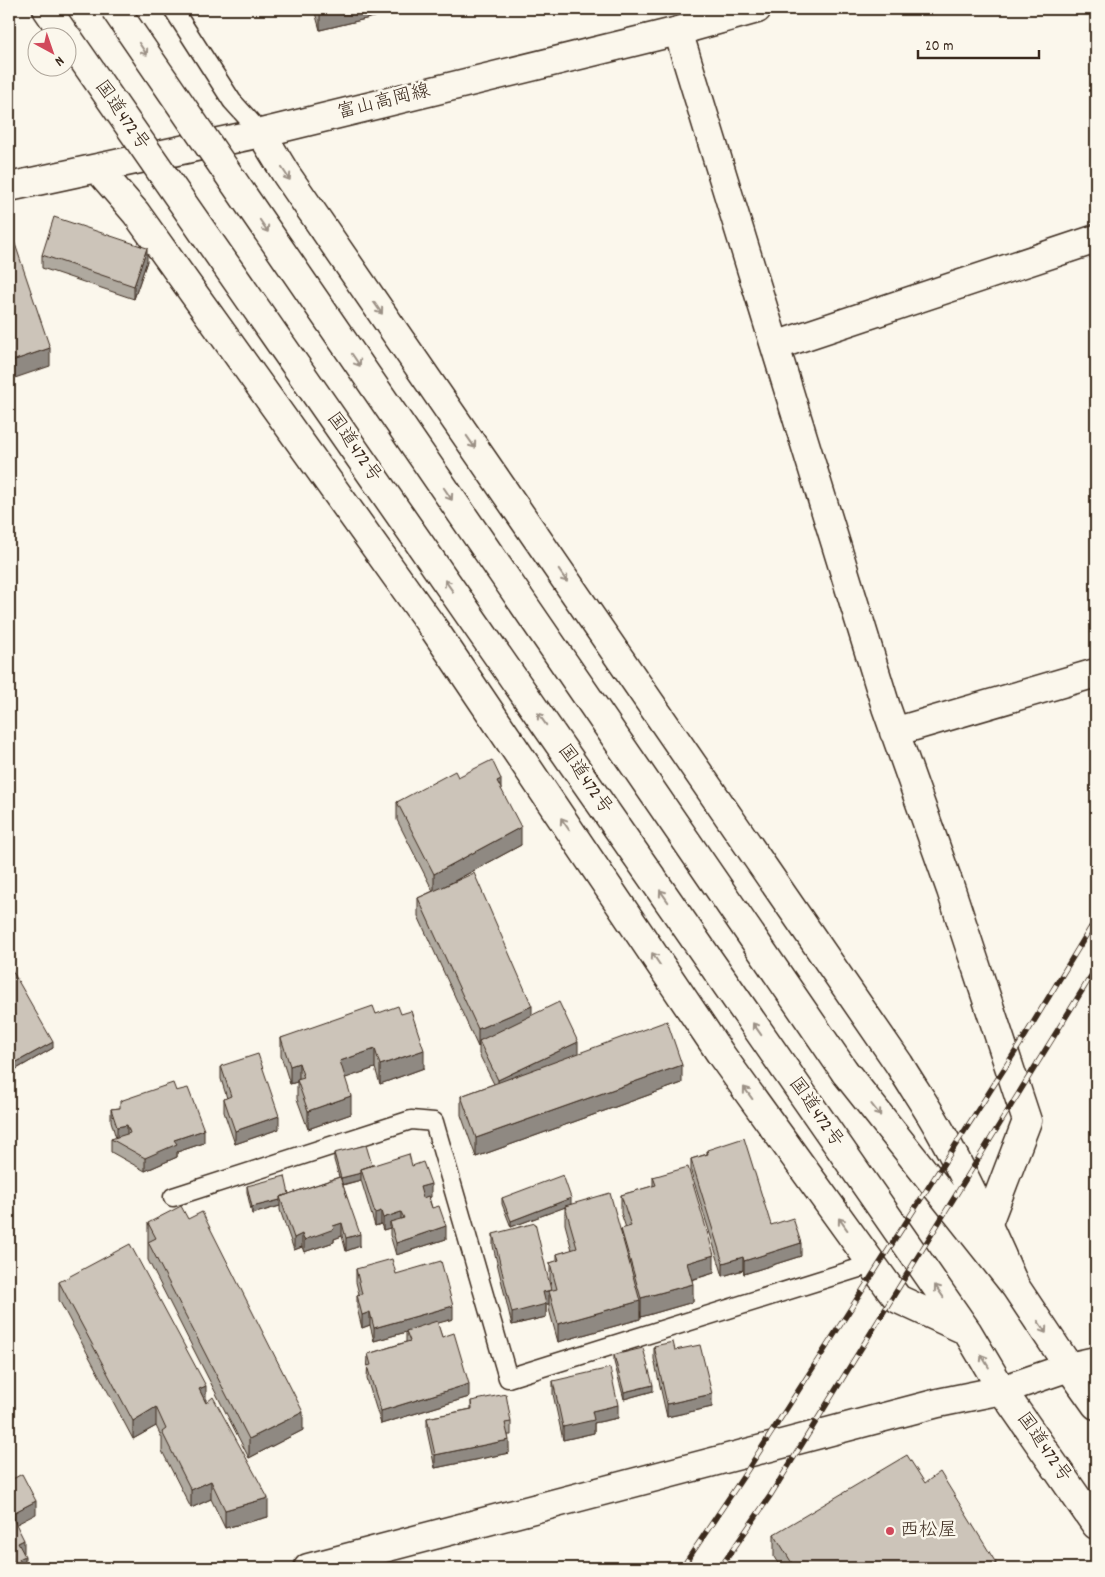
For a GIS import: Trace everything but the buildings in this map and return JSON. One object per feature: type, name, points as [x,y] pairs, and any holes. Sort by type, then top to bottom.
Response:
[{"type":"main road","name":"国道472号","points":[[47,9],[60,28]]},
{"type":"main road","points":[[115,9],[845,1072],[1015,1286],[1069,1368],[1096,1405]]},
{"type":"main road","name":"富山高岡線","points":[[9,187],[261,133],[678,31],[719,14],[757,9]]},
{"type":"main road","points":[[678,31],[894,732],[951,890],[1027,1121],[988,1223]]},
{"type":"main road","name":"国道472号","points":[[78,54],[967,1331],[1002,1390],[1096,1525]]},
{"type":"main road","points":[[261,133],[286,174],[899,1064],[940,1130],[988,1223],[1015,1286]]},
{"type":"main road","points":[[98,169],[136,213],[428,620],[722,1056],[898,1299],[967,1331]]},
{"type":"main road","points":[[775,346],[1096,239]]},
{"type":"main road","points":[[894,732],[1096,673]]},
{"type":"main road","points":[[308,1568],[938,1402],[1002,1390],[1096,1361]]},
{"type":"lane","points":[[173,9],[232,101],[261,133]]},
{"type":"lane","points":[[173,1197],[411,1120],[434,1122],[508,1378],[872,1264]]},
{"type":"railway","points":[[682,1568],[743,1477],[1022,1041],[1096,919]]},
{"type":"railway","points":[[720,1568],[770,1496],[1096,968]]},
{"type":"place","name":"西松屋","points":[[890,1531]]}]
